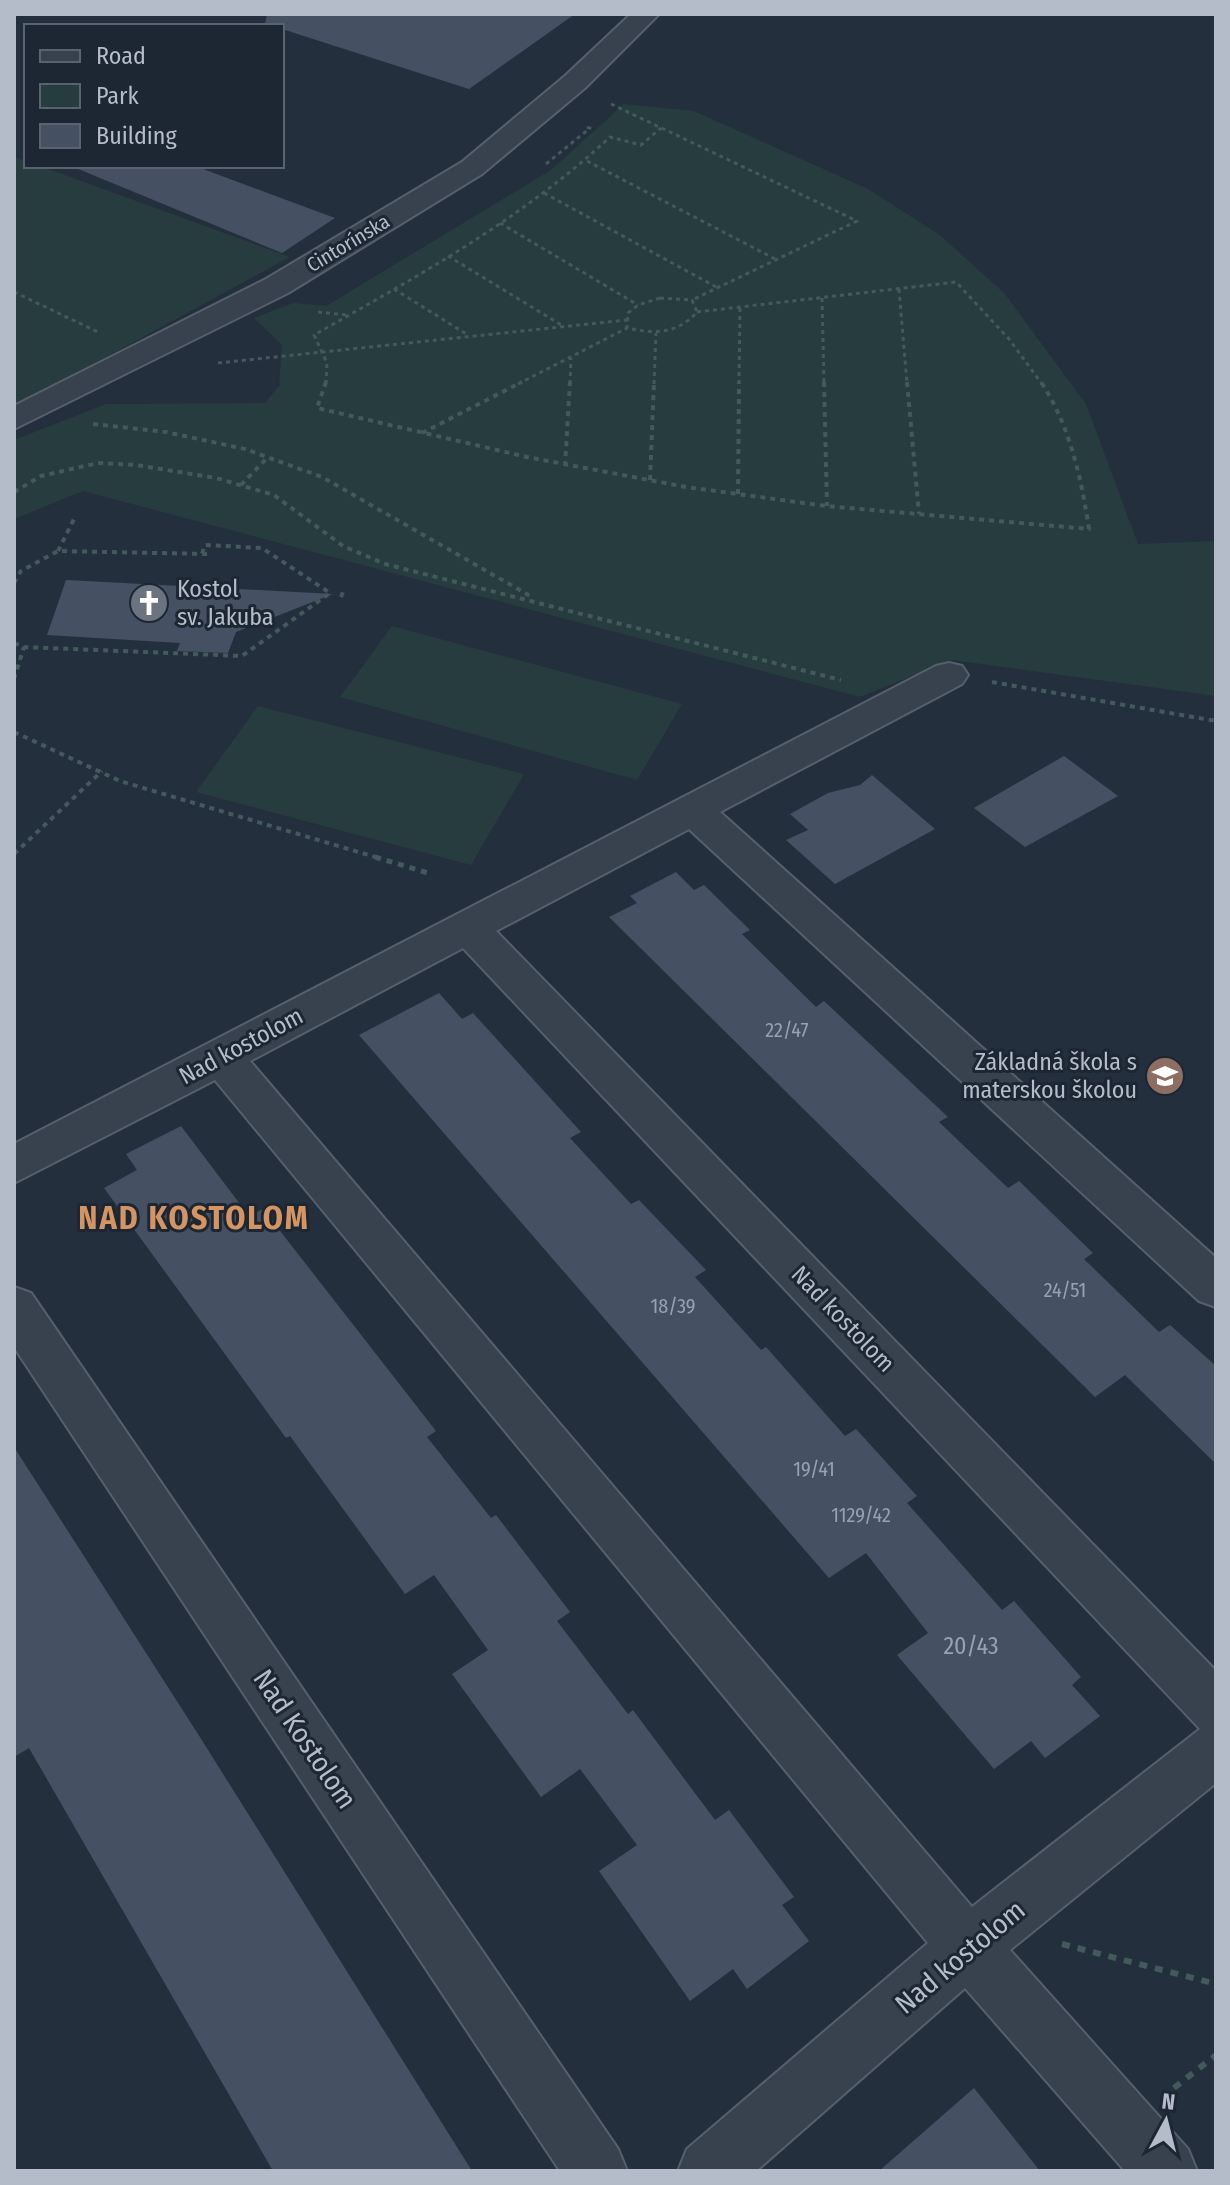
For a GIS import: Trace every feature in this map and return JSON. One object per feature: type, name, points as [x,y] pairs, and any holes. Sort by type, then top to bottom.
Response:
[{"type":"street","name":"Cintorínska","points":[[14,419],[277,286],[472,168],[571,85],[646,14]]},
{"type":"street","name":"Nad kostolom","points":[[14,1165],[949,675]]},
{"type":"street","points":[[694,811],[1216,1287]]},
{"type":"street","name":"Nad kostolom","points":[[469,928],[1216,1709]]},
{"type":"street","points":[[221,1057],[982,1937],[1166,2171]]},
{"type":"street","name":"Nad Kostolom","points":[[14,1307],[596,2171]]},
{"type":"street","name":"Nad kostolom","points":[[709,2171],[982,1937],[1216,1749]]},
{"type":"path","points":[[571,85],[857,221],[692,300],[660,298],[638,305],[628,313],[627,328]]},
{"type":"path","points":[[421,434],[627,328],[656,333],[690,322],[697,312],[956,282],[1010,336],[1043,381],[1069,434],[1082,472],[1089,529],[827,506],[738,494],[565,466],[421,434],[317,408],[328,376],[326,352],[314,335],[500,223],[587,161],[610,137],[641,145],[661,128]]},
{"type":"path","points":[[587,161],[777,260]]},
{"type":"path","points":[[544,193],[718,288]]},
{"type":"path","points":[[500,223],[638,305]]},
{"type":"path","points":[[448,256],[564,326]]},
{"type":"path","points":[[394,289],[470,336]]},
{"type":"path","points":[[899,289],[919,514]]},
{"type":"path","points":[[14,292],[101,333]]},
{"type":"path","points":[[822,298],[827,506]]},
{"type":"path","points":[[692,300],[697,312]]},
{"type":"path","points":[[738,494],[740,307]]},
{"type":"path","points":[[211,364],[627,320]]},
{"type":"path","points":[[650,480],[656,333]]},
{"type":"path","points":[[565,466],[571,357]]},
{"type":"path","points":[[87,424],[166,432],[268,457],[322,477],[540,601]]},
{"type":"path","points":[[241,485],[268,457]]},
{"type":"path","points":[[14,492],[41,476],[98,463],[136,465],[241,485],[274,495],[343,546],[385,564],[540,601],[908,698]]},
{"type":"path","points":[[58,551],[75,517]]},
{"type":"path","points":[[14,583],[21,571],[58,551],[205,554],[205,545],[262,548],[330,593],[342,594]]},
{"type":"path","points":[[14,643],[24,647],[242,656],[330,593]]},
{"type":"path","points":[[14,679],[24,647]]},
{"type":"path","points":[[949,675],[1216,721]]},
{"type":"path","points":[[14,732],[120,781],[431,874]]},
{"type":"path","points":[[29,750],[38,742]]},
{"type":"path","points":[[14,854],[102,771]]},
{"type":"path","points":[[982,1937],[1216,1984]]},
{"type":"green space","points":[[624,104],[694,111],[868,189],[940,235],[1005,294],[1086,404],[1138,544],[1216,541],[1216,696],[952,660],[860,697],[83,491],[14,519],[14,440],[106,404],[265,403],[279,386],[282,345],[254,318],[293,303],[326,306],[551,170]]},
{"type":"green space","points":[[14,157],[24,160],[24,168],[45,168],[290,257],[14,407]]},
{"type":"green space","points":[[392,626],[682,704],[637,780],[340,697]]},
{"type":"green space","points":[[258,706],[524,774],[471,865],[196,792]]},
{"type":"building","points":[[267,14],[575,14],[469,89],[284,30],[284,24],[265,24]]},
{"type":"building","points":[[76,168],[200,168],[335,218],[282,253]]},
{"type":"building","name":"Kostol sv. Jakuba","points":[[66,580],[333,594],[236,632],[228,653],[177,651],[180,643],[47,635]]},
{"type":"building","points":[[1064,756],[1118,796],[1025,847],[974,808]]},
{"type":"building","points":[[872,775],[935,829],[835,884],[786,840],[808,830],[790,814],[828,793],[860,785]]},
{"type":"building","points":[[676,872],[694,890],[704,885],[750,930],[742,934],[816,1007],[824,1001],[948,1117],[939,1122],[1008,1188],[1019,1181],[1093,1253],[1084,1259],[1159,1332],[1170,1325],[1216,1366],[1216,1464],[1125,1375],[1095,1397],[609,917],[637,903],[630,896]]},
{"type":"building","points":[[439,993],[462,1019],[473,1013],[581,1132],[570,1138],[631,1204],[639,1200],[706,1270],[695,1277],[761,1350],[766,1347],[845,1436],[856,1429],[917,1496],[907,1503],[1002,1610],[1014,1601],[1081,1677],[1072,1685],[1100,1716],[1045,1758],[1031,1741],[994,1769],[897,1655],[928,1633],[866,1553],[829,1578],[359,1035]]},
{"type":"building","points":[[181,1126],[249,1216],[263,1209],[436,1431],[427,1437],[491,1518],[496,1515],[570,1612],[557,1621],[628,1714],[633,1710],[715,1820],[729,1810],[794,1897],[782,1905],[809,1941],[747,1989],[733,1969],[690,2001],[599,1871],[637,1845],[580,1769],[541,1797],[452,1674],[488,1650],[434,1575],[405,1594],[290,1436],[286,1438],[104,1188],[137,1170],[126,1154]]},
{"type":"building","points":[[14,1447],[472,2171],[273,2171],[29,1748],[14,1757]]},
{"type":"building","points":[[974,2088],[1040,2171],[879,2171]]},
{"type":"place","name":"Kostol sv. Jakuba","points":[[149,603]]},
{"type":"place","name":"Základná škola s materskou školou","points":[[1165,1076]]},
{"type":"district","name":"NAD KOSTOLOM","points":[[194,1218]]}]
